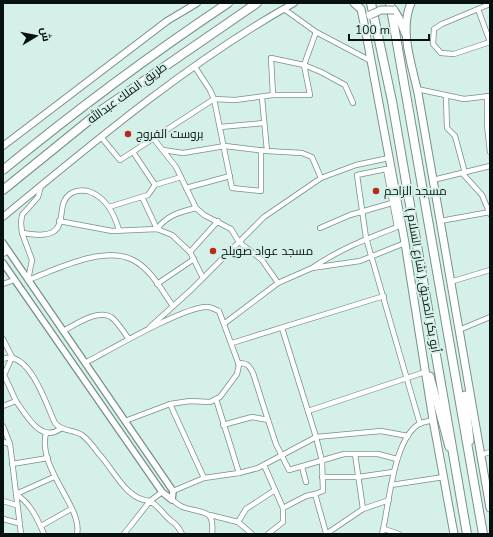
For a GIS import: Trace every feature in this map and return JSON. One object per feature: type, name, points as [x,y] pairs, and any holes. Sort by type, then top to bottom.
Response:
[{"type":"highway","name":"طريق الملك عبدالله","points":[[3,170],[73,113],[169,42],[228,3]]},
{"type":"highway","name":"طريق الملك عبدالله","points":[[3,190],[103,109],[257,3]]},
{"type":"highway","name":"( شارع السلام ) أبو بكر الصديق","points":[[371,3],[393,109],[464,516],[465,534]]},
{"type":"highway","name":"( شارع السلام ) أبو بكر الصديق","points":[[392,7],[480,513],[485,534]]},
{"type":"main road","points":[[3,146],[181,10],[182,3]]},
{"type":"main road","points":[[167,21],[197,3]]},
{"type":"main road","points":[[284,9],[289,3]]},
{"type":"main road","points":[[3,217],[101,137],[220,48],[294,3]]},
{"type":"main road","points":[[354,3],[361,9],[365,28],[405,243],[433,420],[454,534]]},
{"type":"main road","points":[[406,37],[407,12],[411,3]]},
{"type":"main road","points":[[365,28],[370,15],[392,7],[399,18],[406,37],[417,89],[490,508]]},
{"type":"main road","points":[[459,333],[473,473]]},
{"type":"main road","points":[[420,339],[457,477]]},
{"type":"street","points":[[478,9],[490,42],[454,54],[441,53],[433,44],[434,29],[442,24],[478,9],[490,4]]},
{"type":"street","points":[[284,9],[316,32],[370,61]]},
{"type":"street","points":[[101,137],[120,160],[214,99],[235,100],[262,98],[273,95],[310,95],[304,65],[316,32]]},
{"type":"street","points":[[273,95],[271,58],[304,65],[345,85],[353,103]]},
{"type":"street","points":[[195,67],[214,99],[225,146],[232,188],[261,191],[261,150]]},
{"type":"street","points":[[417,89],[446,97],[464,99],[488,96],[487,125],[490,152]]},
{"type":"street","points":[[440,221],[490,212],[482,195],[464,173],[455,136],[447,128],[446,97]]},
{"type":"street","points":[[262,98],[267,151]]},
{"type":"street","points":[[220,127],[264,123]]},
{"type":"street","points":[[153,138],[164,150],[181,177],[196,208],[204,215],[231,229],[239,242],[262,260],[278,282]]},
{"type":"street","points":[[164,150],[183,153],[225,146],[302,153],[312,157],[321,178]]},
{"type":"street","points":[[133,152],[155,185]]},
{"type":"street","points":[[147,329],[203,278],[264,217],[321,178],[356,165],[389,158]]},
{"type":"street","points":[[433,180],[490,166]]},
{"type":"street","points":[[224,323],[278,282],[312,268],[348,246],[366,238],[397,227],[386,169],[357,175],[362,213],[366,238],[420,424]]},
{"type":"street","points":[[186,188],[230,176]]},
{"type":"street","points":[[109,207],[148,195],[155,185],[181,177]]},
{"type":"street","points":[[28,280],[32,260],[22,233],[22,215],[38,197],[41,186]]},
{"type":"street","points":[[22,233],[38,235],[52,232],[58,227],[63,202],[70,193],[81,189],[98,194],[109,207],[116,220],[119,230]]},
{"type":"street","points":[[142,197],[157,229]]},
{"type":"street","points":[[320,228],[350,216],[392,203]]},
{"type":"street","points":[[157,229],[164,220],[176,213],[196,208]]},
{"type":"street","points":[[59,221],[94,228],[119,230],[157,229],[172,235],[190,252],[203,278]]},
{"type":"street","points":[[190,252],[218,221]]},
{"type":"street","points":[[3,243],[6,253],[28,280],[173,491],[172,500]]},
{"type":"street","points":[[312,268],[360,261],[405,243]]},
{"type":"street","points":[[28,280],[93,257],[117,255],[134,260],[147,270],[173,306]]},
{"type":"street","points":[[157,284],[194,259]]},
{"type":"street","points":[[3,263],[162,492],[182,507],[238,522],[252,534]]},
{"type":"street","points":[[450,282],[490,270]]},
{"type":"street","points":[[3,284],[14,280]]},
{"type":"street","points":[[232,343],[384,296]]},
{"type":"street","points":[[85,363],[147,329],[194,308],[208,307],[219,311],[232,343],[238,363],[236,374],[220,397],[210,402],[190,401],[170,404],[125,421]]},
{"type":"street","points":[[63,331],[94,316],[104,316],[110,317],[129,339]]},
{"type":"street","points":[[459,333],[490,316]]},
{"type":"street","points":[[282,328],[316,437],[322,461],[324,491],[306,496],[283,508]]},
{"type":"street","points":[[3,339],[12,357],[20,362],[32,374],[54,423],[60,429],[82,435],[101,456],[125,487],[139,499],[150,501],[160,507],[168,518],[177,523],[182,534]]},
{"type":"street","points":[[3,359],[12,357]]},
{"type":"street","points":[[12,357],[4,375],[16,401],[30,421],[46,433],[54,433],[60,429]]},
{"type":"street","points":[[238,363],[245,363],[249,366],[253,373],[276,444],[290,470],[344,454],[378,454],[397,459]]},
{"type":"street","points":[[308,411],[425,372]]},
{"type":"street","points":[[216,399],[239,473]]},
{"type":"street","points":[[3,406],[16,401]]},
{"type":"street","points":[[170,404],[204,478]]},
{"type":"street","points":[[223,425],[252,417],[268,420]]},
{"type":"street","points":[[399,534],[383,532],[393,472],[397,459],[408,436],[420,424],[433,420]]},
{"type":"street","points":[[3,426],[10,444],[18,524],[21,534]]},
{"type":"street","points":[[173,491],[204,478],[239,473],[264,465],[316,437],[381,431],[408,436]]},
{"type":"street","points":[[46,433],[44,441],[48,458],[54,477],[78,523],[77,534]]},
{"type":"street","points":[[3,442],[10,444]]},
{"type":"street","points":[[480,455],[490,452]]},
{"type":"street","points":[[355,454],[363,509]]},
{"type":"street","points":[[12,464],[48,458]]},
{"type":"street","points":[[264,465],[283,508],[283,522],[272,533]]},
{"type":"street","points":[[302,467],[306,482]]},
{"type":"street","points":[[322,477],[358,477],[393,472]]},
{"type":"street","points":[[16,494],[54,477]]},
{"type":"street","points":[[391,485],[444,477]]},
{"type":"street","points":[[238,522],[246,509],[275,490]]},
{"type":"street","points":[[124,534],[150,501],[162,492]]},
{"type":"street","points":[[16,494],[25,500],[31,508],[44,534]]},
{"type":"street","points":[[315,494],[326,534],[363,509],[389,500]]},
{"type":"street","points":[[3,501],[16,505]]},
{"type":"street","points":[[41,526],[71,509]]},
{"type":"street","points":[[210,515],[213,526],[212,534]]},
{"type":"street","points":[[3,519],[18,524]]},
{"type":"place","name":"بروست الفروج","points":[[128,134]]},
{"type":"place","name":"مسجد الزاحم","points":[[376,191]]},
{"type":"place","name":"مسجد عواد صويلح","points":[[213,251]]}]
